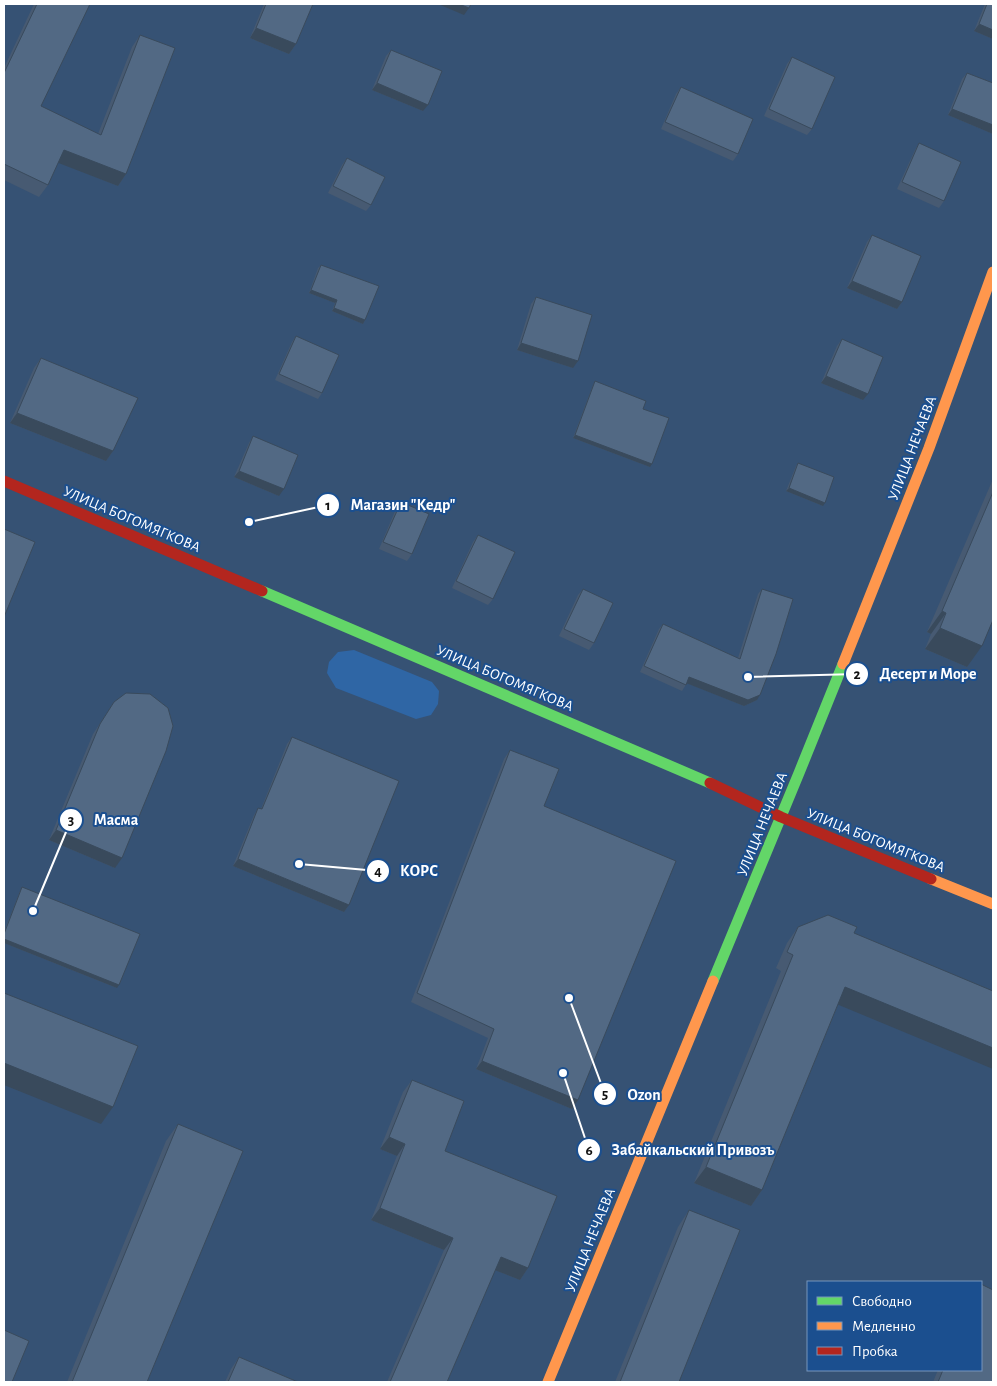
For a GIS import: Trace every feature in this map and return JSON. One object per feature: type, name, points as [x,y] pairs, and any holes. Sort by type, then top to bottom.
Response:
[{"type":"street","name":"УЛИЦА НЕЧАЕВА","points":[[548,1382],[781,817],[928,448],[993,272]]},
{"type":"street","name":"УЛИЦА БОГОМЯГКОВА","points":[[4,481],[724,789],[781,817],[993,904]]},
{"type":"shaded area","points":[[354,650],[432,682],[439,691],[438,704],[431,715],[416,719],[336,688],[327,673],[329,662],[338,652]]},
{"type":"building","points":[[37,4],[90,4],[41,106],[101,135],[140,35],[175,48],[126,174],[64,150],[48,185],[4,164],[4,73]]},
{"type":"building","points":[[266,4],[313,4],[296,44],[256,28]]},
{"type":"building","points":[[459,4],[471,4],[469,8]]},
{"type":"building","points":[[987,4],[993,4],[993,30],[979,24]]},
{"type":"building","points":[[391,50],[442,71],[428,105],[377,83]]},
{"type":"building","points":[[792,57],[835,77],[812,129],[769,109]]},
{"type":"building","points":[[967,73],[993,83],[993,125],[952,109]]},
{"type":"building","points":[[681,87],[753,119],[738,154],[665,122]]},
{"type":"building","points":[[919,143],[961,162],[944,201],[902,182]]},
{"type":"building","points":[[347,158],[385,177],[371,205],[333,186]]},
{"type":"building","points":[[872,235],[921,256],[902,302],[852,281]]},
{"type":"building","points":[[321,265],[379,286],[365,320],[334,308],[337,300],[311,290]]},
{"type":"building","points":[[536,297],[592,315],[578,361],[521,343]]},
{"type":"building","points":[[296,336],[339,355],[322,393],[279,374]]},
{"type":"building","points":[[842,339],[883,357],[868,394],[826,376]]},
{"type":"building","points":[[41,358],[138,398],[113,451],[17,413]]},
{"type":"building","points":[[595,381],[646,401],[643,409],[669,418],[652,464],[575,435]]},
{"type":"building","points":[[253,436],[298,455],[284,489],[239,471]]},
{"type":"building","points":[[798,463],[834,477],[825,503],[789,488]]},
{"type":"building","points":[[993,492],[993,620],[982,646],[940,628],[946,613],[942,611]]},
{"type":"building","points":[[401,502],[429,514],[412,554],[383,542]]},
{"type":"building","points":[[4,529],[35,542],[4,617]]},
{"type":"building","points":[[478,535],[515,552],[493,599],[456,581]]},
{"type":"building","points":[[583,589],[613,603],[594,643],[564,629]]},
{"type":"building","points":[[762,589],[793,599],[776,654],[760,695],[748,700],[689,677],[686,685],[644,666],[663,624],[740,659]]},
{"type":"building","points":[[126,693],[150,694],[168,708],[173,726],[166,751],[122,858],[56,830],[100,724],[114,702]]},
{"type":"building","points":[[292,737],[399,781],[349,905],[238,859],[258,808],[262,809]]},
{"type":"building","points":[[510,750],[559,769],[544,806],[676,861],[578,1100],[482,1061],[494,1029],[417,993]]},
{"type":"building","points":[[22,887],[140,934],[119,985],[4,939],[4,934]]},
{"type":"building","points":[[828,915],[857,927],[854,933],[993,991],[993,1048],[845,987],[762,1190],[706,1167],[793,955],[787,952],[798,927]]},
{"type":"building","points":[[4,993],[138,1046],[113,1107],[4,1063]]},
{"type":"building","points":[[412,1080],[464,1101],[445,1151],[557,1196],[528,1268],[501,1257],[447,1382],[390,1382],[453,1238],[380,1208],[405,1144],[389,1137]]},
{"type":"building","points":[[178,1124],[243,1151],[147,1382],[72,1382]]},
{"type":"building","points":[[689,1210],[740,1230],[679,1382],[620,1382]]},
{"type":"building","points":[[982,1284],[993,1290],[993,1382],[938,1382],[943,1371],[982,1371]]},
{"type":"building","points":[[4,1330],[29,1341],[12,1382],[4,1382]]},
{"type":"building","points":[[239,1357],[298,1382],[228,1382]]},
{"type":"traffic: fast","points":[[262,591],[710,783]]},
{"type":"traffic: fast","points":[[713,981],[843,664]]},
{"type":"traffic: slow","points":[[843,664],[929,448],[993,272]]},
{"type":"traffic: slow","points":[[931,879],[993,904]]},
{"type":"traffic: slow","points":[[548,1382],[713,981]]},
{"type":"traffic: jam","points":[[4,481],[262,591]]},
{"type":"traffic: jam","points":[[710,783],[781,817],[931,879]]},
{"type":"place","name":"Магазин \"Кедр\"","points":[[249,522]]},
{"type":"place","name":"Десерт и Море","points":[[748,677]]},
{"type":"place","name":"КОРС","points":[[299,864]]},
{"type":"place","name":"Масма","points":[[33,911]]},
{"type":"place","name":"Ozon","points":[[569,998]]},
{"type":"place","name":"Забайкальский Привозъ","points":[[563,1073]]}]
